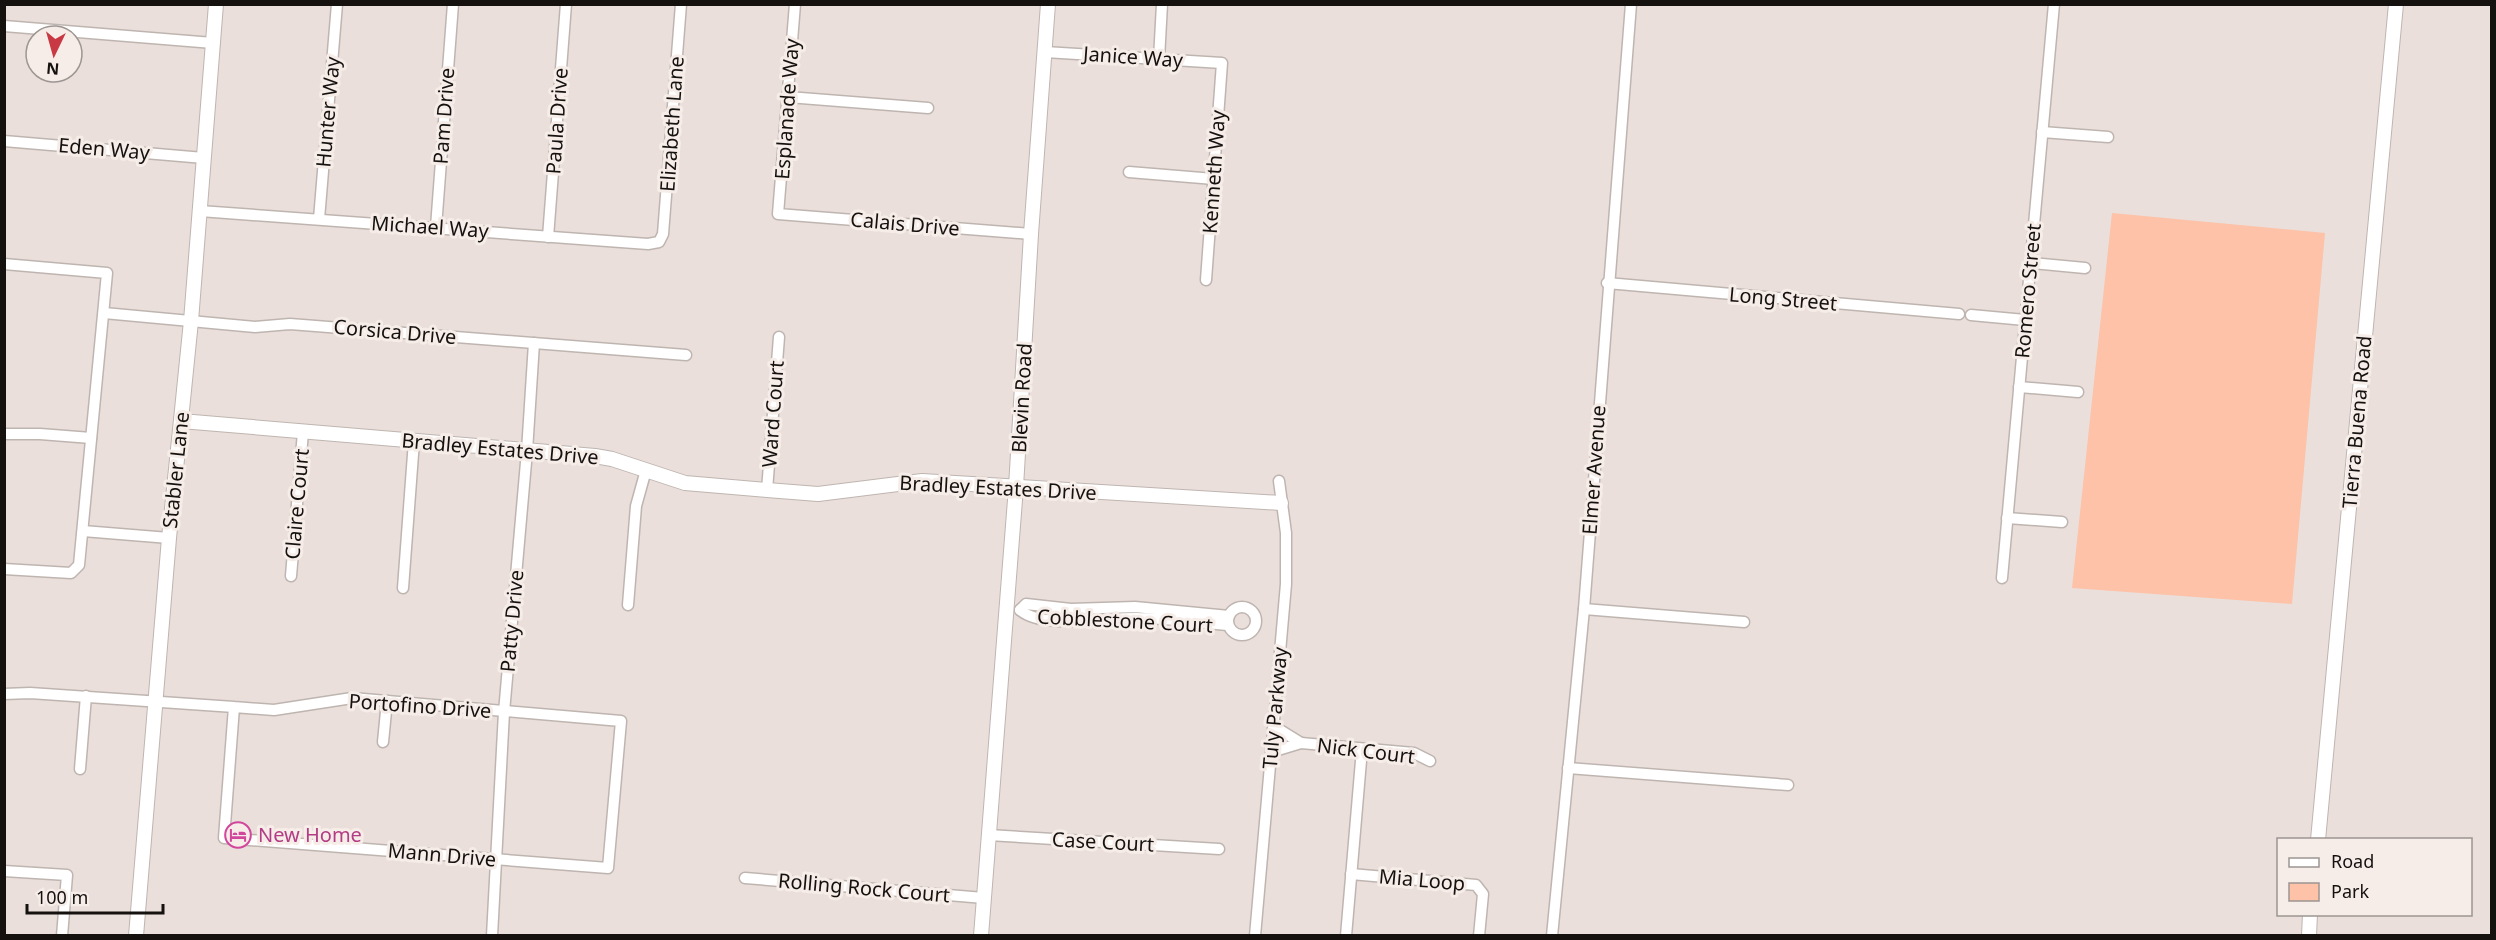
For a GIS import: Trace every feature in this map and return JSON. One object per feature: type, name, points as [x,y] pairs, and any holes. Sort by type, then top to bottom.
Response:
[{"type":"street","name":"Stabler Lane","points":[[136,936],[169,538],[191,321],[216,4]]},
{"type":"street","name":"Hunter Way","points":[[319,219],[337,4]]},
{"type":"street","name":"Pam Drive","points":[[436,227],[453,4]]},
{"type":"street","name":"Paula Drive","points":[[548,237],[566,4]]},
{"type":"street","name":"Elizabeth Lane","points":[[658,242],[663,234],[681,4]]},
{"type":"street","name":"Esplanade Way","points":[[778,214],[795,4]]},
{"type":"street","name":"Blevin Road","points":[[981,936],[988,835],[1013,610],[1017,487],[1031,234],[1048,4]]},
{"type":"street","points":[[1159,59],[1162,4]]},
{"type":"street","name":"Elmer Avenue","points":[[1552,936],[1584,609],[1607,283],[1631,4]]},
{"type":"street","name":"Romero Street","points":[[2002,578],[2054,4]]},
{"type":"street","name":"Tierra Buena Road","points":[[2318,838],[2396,4]]},
{"type":"street","points":[[4,26],[213,43]]},
{"type":"street","name":"Janice Way","points":[[1045,52],[1222,63]]},
{"type":"street","name":"Kenneth Way","points":[[1206,280],[1222,63]]},
{"type":"street","points":[[788,98],[928,108]]},
{"type":"street","points":[[2042,132],[2108,137]]},
{"type":"street","name":"Eden Way","points":[[4,141],[204,158]]},
{"type":"street","points":[[1130,172],[1214,179]]},
{"type":"street","name":"Michael Way","points":[[200,211],[648,244],[658,242]]},
{"type":"street","name":"Calais Drive","points":[[778,214],[1031,234]]},
{"type":"street","points":[[2031,263],[2085,268]]},
{"type":"street","points":[[4,264],[107,273],[79,565],[70,573],[4,569]]},
{"type":"street","name":"Long Street","points":[[1607,283],[2025,320]]},
{"type":"street","name":"Corsica Drive","points":[[104,313],[255,327],[290,324],[686,355]]},
{"type":"street","name":"Ward Court","points":[[767,490],[778,337]]},
{"type":"street","name":"Patty Drive","points":[[492,936],[504,712],[534,344]]},
{"type":"street","points":[[2019,387],[2078,392]]},
{"type":"street","name":"Bradley Estates Drive","points":[[181,421],[595,456],[685,483],[818,494],[922,481],[1281,503]]},
{"type":"street","name":"Claire Court","points":[[291,576],[303,432]]},
{"type":"street","points":[[4,434],[92,438]]},
{"type":"street","points":[[403,588],[414,441]]},
{"type":"street","points":[[627,605],[636,506],[646,470]]},
{"type":"street","name":"Tuly Parkway","points":[[1255,936],[1286,574],[1286,533],[1279,482]]},
{"type":"street","points":[[2007,518],[2062,522]]},
{"type":"street","points":[[83,531],[169,538]]},
{"type":"street","points":[[1584,609],[1744,622]]},
{"type":"street","name":"Cobblestone Court","points":[[1013,610],[1028,617],[1151,614],[1228,621]]},
{"type":"street","name":"Portofino Drive","points":[[4,694],[86,696],[274,710],[352,698],[621,721]]},
{"type":"street","points":[[80,769],[86,696]]},
{"type":"street","points":[[383,742],[387,701]]},
{"type":"street","name":"Mann Drive","points":[[234,707],[225,838],[608,868],[621,721]]},
{"type":"street","name":"Nick Court","points":[[1273,729],[1280,730],[1301,743]]},
{"type":"street","name":"Nick Court","points":[[1271,749],[1278,750],[1301,743],[1414,753],[1430,761]]},
{"type":"street","points":[[1346,936],[1362,749]]},
{"type":"street","points":[[1568,768],[1788,785]]},
{"type":"street","name":"Case Court","points":[[988,835],[1219,849]]},
{"type":"street","points":[[4,871],[67,875],[63,936]]},
{"type":"street","name":"Mia Loop","points":[[1351,874],[1476,885],[1483,894],[1479,936]]},
{"type":"street","name":"Rolling Rock Court","points":[[745,878],[984,898]]},
{"type":"street","points":[[2308,936],[2310,916]]},
{"type":"green space","points":[[2112,213],[2325,233],[2292,604],[2072,588]]},
{"type":"place","name":"New Home","points":[[238,835]]}]
